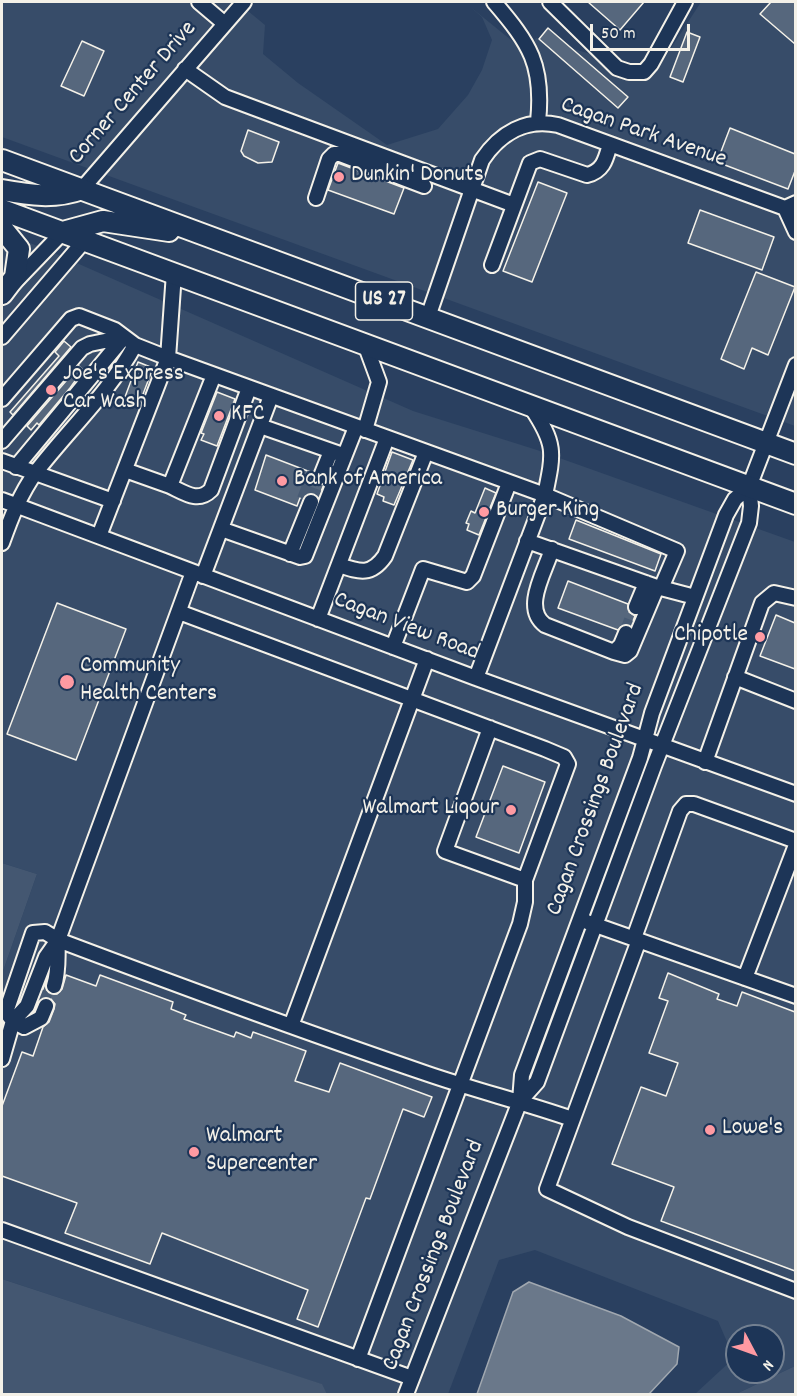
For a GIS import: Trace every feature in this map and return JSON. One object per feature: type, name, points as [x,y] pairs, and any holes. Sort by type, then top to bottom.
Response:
[{"type":"highway","name":"US 27","points":[[2,160],[795,454]]},
{"type":"highway","points":[[2,190],[36,196],[53,196],[82,189]]},
{"type":"highway","name":"US 27","points":[[2,210],[795,504]]},
{"type":"highway","points":[[63,232],[103,221],[211,237]]},
{"type":"highway","points":[[2,228],[20,249],[15,277],[2,296]]},
{"type":"street","points":[[199,2],[225,24]]},
{"type":"street","name":"Corner Center Drive","points":[[82,189],[244,2]]},
{"type":"street","points":[[494,2],[524,37],[536,64],[541,92],[538,122]]},
{"type":"street","points":[[550,2],[617,68],[629,72],[644,72],[651,64],[685,2]]},
{"type":"street","points":[[186,69],[225,97],[514,205]]},
{"type":"street","name":"Cagan Park Avenue","points":[[428,317],[482,160],[496,142],[515,129],[538,122],[558,125],[790,206]]},
{"type":"street","points":[[492,265],[530,164],[540,159],[587,174],[595,173],[604,164],[610,144]]},
{"type":"street","points":[[316,198],[329,159],[334,154],[340,154],[424,186]]},
{"type":"street","points":[[790,206],[795,232]]},
{"type":"street","points":[[2,296],[63,232]]},
{"type":"street","points":[[4,330],[85,240]]},
{"type":"street","points":[[99,536],[168,358],[174,273]]},
{"type":"street","points":[[2,399],[75,316],[168,358],[545,495],[676,551],[655,585],[636,606]]},
{"type":"street","points":[[2,441],[82,348],[90,344],[125,337]]},
{"type":"street","points":[[16,467],[125,337]]},
{"type":"street","points":[[2,543],[15,506],[35,474],[120,374],[125,337]]},
{"type":"street","points":[[321,476],[334,452],[360,429],[379,382],[365,344]]},
{"type":"street","points":[[749,487],[795,365]]},
{"type":"street","points":[[170,486],[214,375]]},
{"type":"street","points":[[125,470],[195,497],[205,496],[211,490],[249,388]]},
{"type":"street","points":[[52,985],[59,970],[56,961],[58,940],[179,612],[221,529],[271,396]]},
{"type":"street","points":[[476,678],[545,495],[553,453],[548,432],[531,407]]},
{"type":"street","points":[[260,426],[334,452]]},
{"type":"street","points":[[318,619],[387,438]]},
{"type":"street","points":[[221,529],[292,555],[305,556],[312,544],[334,452]]},
{"type":"street","points":[[339,565],[360,572],[370,572],[378,566],[385,556],[426,452]]},
{"type":"street","points":[[2,461],[113,501]]},
{"type":"street","points":[[393,647],[423,569],[466,582],[473,576],[509,483]]},
{"type":"street","name":"Cagan Crossings Boulevard","points":[[406,1395],[520,1101],[522,1075],[726,514],[735,499],[749,487]]},
{"type":"street","name":"Cagan Crossings Boulevard","points":[[520,1101],[537,1082],[749,524],[751,506],[749,487]]},
{"type":"street","name":"Cagan View Road","points":[[2,500],[476,678],[795,794]]},
{"type":"street","points":[[292,555],[311,502]]},
{"type":"street","points":[[527,541],[695,597]]},
{"type":"street","points":[[552,549],[533,607],[536,619],[544,625],[614,652],[625,655],[630,651],[655,585]]},
{"type":"street","points":[[705,762],[764,599],[780,592],[795,598]]},
{"type":"street","points":[[179,612],[490,728],[564,757],[568,764],[525,880],[525,902],[520,924],[358,1359]]},
{"type":"street","points":[[614,652],[621,645],[626,633]]},
{"type":"street","points":[[291,1026],[427,659]]},
{"type":"street","points":[[735,677],[795,701]]},
{"type":"street","points":[[490,728],[446,851],[525,880]]},
{"type":"street","points":[[745,978],[795,843],[694,804],[686,804],[680,811],[547,1189],[628,1227],[795,1291]]},
{"type":"street","points":[[579,919],[795,996]]},
{"type":"street","points":[[44,1005],[41,1018],[30,1025],[24,1026],[13,1021],[6,1012],[33,933],[45,932],[58,940],[291,1026],[460,1085],[520,1101],[572,1119]]},
{"type":"street","points":[[2,1059],[13,1021],[27,1006],[46,957],[58,940]]},
{"type":"street","points":[[2,1230],[412,1378]]},
{"type":"shaded area","points":[[2,2],[237,2],[265,25],[263,54],[298,83],[387,145],[438,129],[468,95],[482,70],[492,40],[482,17],[468,5],[527,53],[536,38],[655,73],[701,2],[795,2],[795,426],[2,137]]},
{"type":"shaded area","points":[[2,233],[38,246],[413,411],[537,450],[795,542],[795,1366],[785,1371],[785,1324],[725,1324],[725,1337],[718,1321],[535,1250],[499,1260],[448,1394],[327,1394],[321,1384],[2,1279],[2,974],[37,874],[2,863]]},
{"type":"shaded area","points":[[2,863],[37,874],[2,974]]},
{"type":"shaded area","points":[[2,1279],[322,1384],[327,1394],[2,1394]]},
{"type":"shaded area","points":[[529,1282],[621,1316],[679,1347],[677,1364],[649,1394],[477,1394],[513,1292]]},
{"type":"shaded area","points":[[725,1366],[725,1384],[757,1384],[736,1394],[695,1394]]},
{"type":"shaded area","points":[[795,1366],[795,1394],[736,1394],[757,1384],[785,1384],[785,1371]]},
{"type":"building","points":[[588,2],[644,2],[620,30]]},
{"type":"building","points":[[771,2],[795,2],[795,44],[760,14]]},
{"type":"building","points":[[548,28],[628,97],[618,108],[539,39]]},
{"type":"building","points":[[687,32],[700,37],[683,82],[670,77]]},
{"type":"building","points":[[82,41],[104,51],[84,96],[61,86]]},
{"type":"building","points":[[730,128],[795,154],[795,171],[788,189],[717,162]]},
{"type":"building","points":[[248,130],[279,142],[272,162],[258,163],[244,156],[241,151]]},
{"type":"building","points":[[338,163],[404,188],[394,214],[328,190]]},
{"type":"building","points":[[538,182],[567,193],[532,282],[503,271]]},
{"type":"building","points":[[700,210],[774,237],[762,270],[688,243]]},
{"type":"building","points":[[756,272],[795,287],[768,355],[752,348],[744,369],[721,359]]},
{"type":"building","points":[[64,341],[71,347],[13,415],[10,412],[59,356],[55,352]]},
{"type":"building","points":[[138,362],[153,368],[140,402],[125,397]]},
{"type":"building","points":[[79,366],[83,370],[70,388],[39,425],[37,423],[31,430],[27,426]]},
{"type":"building","name":"KFC","points":[[217,392],[235,399],[217,446],[201,440],[204,434],[201,433]]},
{"type":"building","points":[[392,452],[413,460],[394,505],[383,501],[384,497],[377,494]]},
{"type":"building","name":"Bank of America","points":[[266,455],[313,473],[314,482],[324,484],[319,497],[309,493],[300,498],[297,506],[255,490]]},
{"type":"building","name":"Burger King","points":[[485,488],[496,493],[479,535],[467,530],[469,524],[466,523],[471,511],[475,513]]},
{"type":"building","points":[[576,520],[661,554],[655,571],[569,539]]},
{"type":"building","points":[[568,581],[628,604],[629,612],[635,616],[631,626],[624,624],[618,630],[558,608]]},
{"type":"building","name":"Community Health Centers","points":[[57,603],[126,629],[76,760],[7,734]]},
{"type":"building","points":[[776,615],[795,623],[795,669],[760,656]]},
{"type":"building","name":"Walmart Liqour","points":[[503,766],[545,782],[519,853],[476,837]]},
{"type":"building","name":"Lowe's","points":[[668,973],[719,994],[717,999],[737,1006],[742,992],[795,1012],[795,1271],[661,1221],[674,1187],[612,1164],[641,1087],[666,1096],[678,1063],[649,1053],[668,1001],[659,998]]},
{"type":"building","name":"Walmart Supercenter","points":[[66,975],[96,986],[100,975],[173,1002],[171,1009],[186,1015],[184,1019],[234,1037],[236,1032],[251,1038],[253,1032],[306,1051],[295,1081],[329,1092],[340,1063],[432,1097],[424,1117],[403,1109],[370,1199],[366,1198],[318,1327],[297,1319],[308,1290],[162,1233],[150,1264],[65,1233],[77,1203],[2,1176],[2,1106],[22,1052],[33,1056],[43,1027],[49,1022],[54,1009],[55,1004],[50,998],[44,997],[38,1001],[45,984],[48,993],[57,994],[62,989]]},
{"type":"tunnel","points":[[304,499],[314,473]]},
{"type":"tunnel","points":[[317,504],[327,479]]},
{"type":"tunnel","points":[[626,633],[636,607]]},
{"type":"tunnel","points":[[41,1004],[49,984]]},
{"type":"place","name":"Dunkin' Donuts","points":[[339,177]]},
{"type":"place","name":"Joe's Express Car Wash","points":[[51,390]]},
{"type":"place","name":"KFC","points":[[219,416]]},
{"type":"place","name":"Bank of America","points":[[282,481]]},
{"type":"place","name":"Burger King","points":[[484,512]]},
{"type":"place","name":"Chipotle","points":[[760,637]]},
{"type":"place","name":"Community Health Centers","points":[[67,682]]},
{"type":"place","name":"Walmart Liqour","points":[[511,810]]},
{"type":"place","name":"Lowe's","points":[[710,1130]]},
{"type":"place","name":"Walmart Supercenter","points":[[194,1152]]}]
